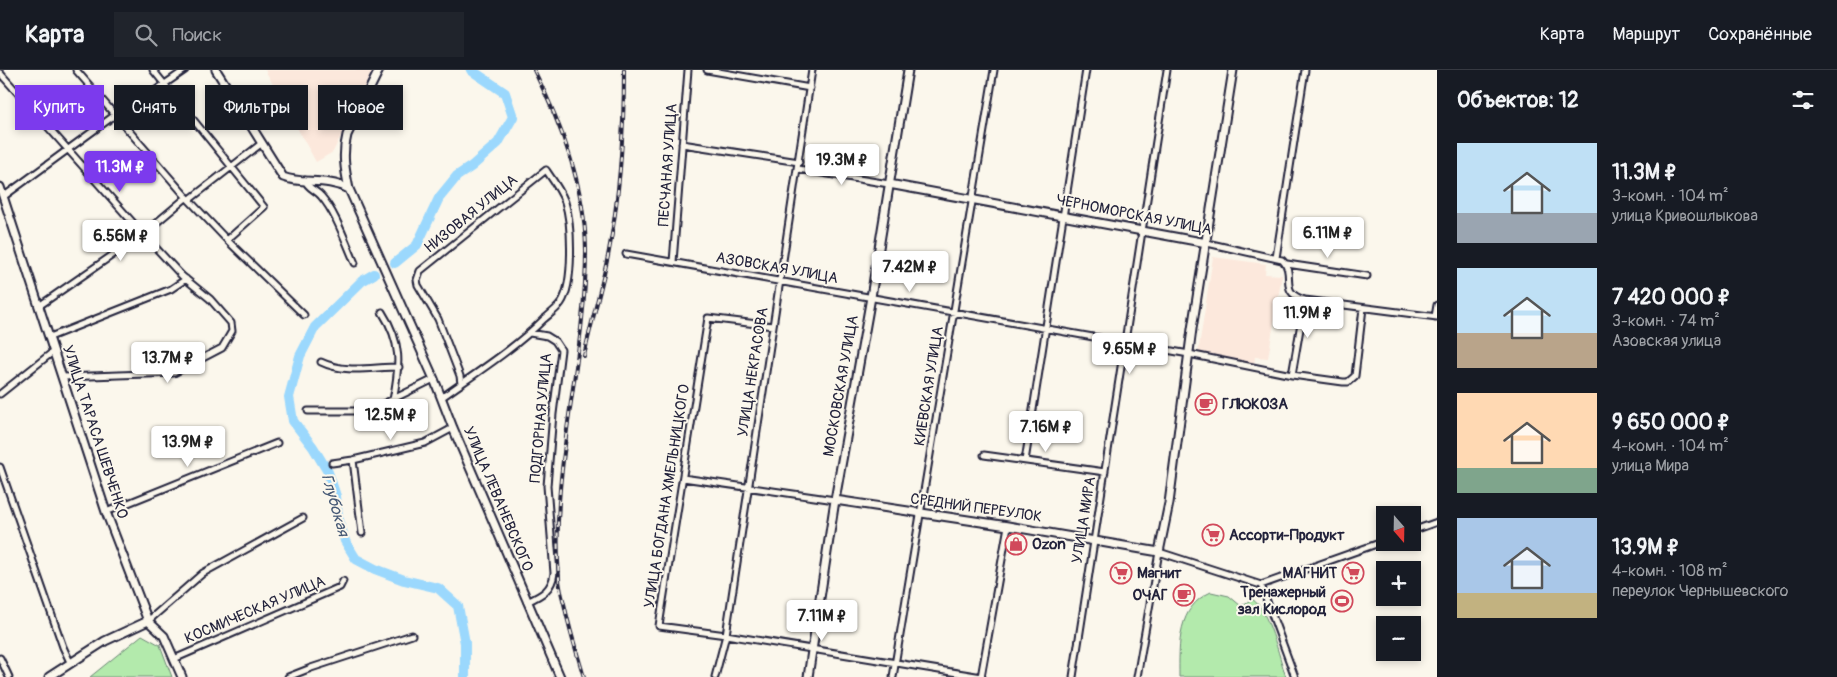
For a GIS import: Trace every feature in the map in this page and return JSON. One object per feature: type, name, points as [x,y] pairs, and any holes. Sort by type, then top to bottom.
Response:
[{"type":"street","points":[[76,70],[114,114]]},
{"type":"street","points":[[153,70],[264,206],[227,240]]},
{"type":"street","points":[[164,84],[185,70]]},
{"type":"street","points":[[216,70],[283,176],[340,184],[349,189]]},
{"type":"street","name":"УЛИЦА ЛЕВАНЕВСКОГО","points":[[379,70],[346,135],[343,155],[349,189],[434,379],[453,428],[560,677]]},
{"type":"street","name":"ПЕСЧАНАЯ УЛИЦА","points":[[673,262],[688,70]]},
{"type":"street","points":[[707,70],[810,88]]},
{"type":"street","points":[[743,76],[744,70]]},
{"type":"street","name":"УЛИЦА НЕКРАСОВА","points":[[715,677],[726,635],[812,70]]},
{"type":"street","name":"МОСКОВСКАЯ УЛИЦА","points":[[808,677],[835,500],[871,297],[908,70]]},
{"type":"street","name":"КИЕВСКАЯ УЛИЦА","points":[[893,677],[994,70]]},
{"type":"street","points":[[1025,460],[1086,70]]},
{"type":"street","name":"УЛИЦА МИРА","points":[[1072,677],[1167,70]]},
{"type":"street","points":[[1137,677],[1168,512],[1189,354],[1233,70]]},
{"type":"street","points":[[1276,258],[1306,70]]},
{"type":"street","points":[[0,73],[143,234],[186,279],[210,299],[231,323],[232,331],[222,348],[174,374],[63,377]]},
{"type":"street","points":[[2,198],[114,117]]},
{"type":"street","points":[[128,130],[227,240],[304,315]]},
{"type":"street","points":[[40,306],[143,234],[262,143]]},
{"type":"street","points":[[682,144],[799,162]]},
{"type":"street","name":"ЧЕРНОМОРСКАЯ УЛИЦА","points":[[798,169],[1142,230],[1276,258],[1286,264]]},
{"type":"street","name":"НИЗОВАЯ УЛИЦА","points":[[461,384],[460,376],[438,319],[421,291],[417,280],[420,271],[546,170],[565,202],[570,228],[570,268],[566,291],[561,303],[530,333]]},
{"type":"street","points":[[305,180],[307,185],[321,196],[328,206],[355,263]]},
{"type":"street","name":"УЛИЦА ТАРАСА ШЕВЧЕНКО","points":[[0,187],[2,198],[40,306],[106,512],[148,621],[164,636],[182,677]]},
{"type":"street","name":"АЗОВСКАЯ УЛИЦА","points":[[626,254],[1125,342],[1292,375],[1343,382],[1352,380],[1355,376],[1363,308]]},
{"type":"street","points":[[1367,276],[1286,264],[1290,291],[1296,297],[1305,300],[1436,317],[1437,305]]},
{"type":"street","points":[[50,337],[172,289],[186,279]]},
{"type":"street","points":[[1292,375],[1305,300]]},
{"type":"street","points":[[382,312],[395,338],[399,358],[393,400]]},
{"type":"street","name":"УЛИЦА БОГДАНА ХМЕЛЬНИЦКОГО","points":[[773,326],[708,318],[659,626],[726,635],[982,677]]},
{"type":"street","points":[[441,398],[530,333]]},
{"type":"street","name":"ПОДГОРНАЯ УЛИЦА","points":[[527,602],[548,590],[553,581],[554,573],[547,486],[553,414],[561,356],[559,345],[555,341],[547,336],[530,333]]},
{"type":"street","points":[[0,394],[54,351]]},
{"type":"street","points":[[321,362],[350,370],[399,367]]},
{"type":"street","points":[[308,411],[355,412],[379,406],[434,379]]},
{"type":"street","points":[[332,463],[354,460],[425,443],[453,428]]},
{"type":"street","points":[[106,512],[277,443]]},
{"type":"street","points":[[984,455],[1104,472]]},
{"type":"street","points":[[354,460],[362,533]]},
{"type":"street","points":[[0,467],[63,647],[70,662]]},
{"type":"street","name":"СРЕДНИЙ ПЕРЕУЛОК","points":[[682,478],[1008,526],[1160,552],[1260,585]]},
{"type":"street","points":[[49,677],[105,641],[148,621],[203,573],[303,518]]},
{"type":"street","points":[[1421,528],[1437,522]]},
{"type":"street","points":[[982,677],[1008,526]]},
{"type":"street","points":[[1295,677],[1266,596],[1260,585],[1376,544]]},
{"type":"street","name":"КОСМИЧЕСКАЯ УЛИЦА","points":[[174,659],[340,587],[343,581]]},
{"type":"street","points":[[288,677],[412,635]]},
{"type":"street","points":[[0,658],[8,677]]},
{"type":"shaded area","points":[[265,70],[373,70],[366,85],[318,85],[318,130],[344,130],[333,152],[316,162],[298,130],[308,130],[308,85],[273,85]]},
{"type":"shaded area","points":[[1213,257],[1266,264],[1265,274],[1282,275],[1268,358],[1255,357],[1254,365],[1198,353]]},
{"type":"green space","points":[[1211,592],[1229,596],[1241,606],[1252,599],[1258,605],[1264,613],[1277,646],[1286,677],[1179,677],[1180,640],[1186,617],[1200,599]]},
{"type":"green space","points":[[142,635],[160,645],[172,677],[90,677]]},
{"type":"waterway","name":"Глубокая","points":[[395,263],[417,245],[439,198],[457,176],[472,166],[498,143],[513,117],[505,93],[471,70]]},
{"type":"waterway","name":"Глубокая","points":[[374,274],[362,281],[315,327],[300,356],[289,397],[293,421],[313,447],[328,472],[336,496],[338,517],[345,541],[356,559],[375,569],[404,580],[438,588],[458,606],[465,643],[465,677]]},
{"type":"railway","points":[[534,70],[554,113],[570,157],[585,226],[586,250],[581,333],[559,496],[558,537],[560,586],[571,634],[584,677]]},
{"type":"railway","points":[[584,356],[608,256],[616,210],[622,140],[624,70]]},
{"type":"place","name":"ГЛЮКОЗА","points":[[1206,404]]},
{"type":"place","name":"Ассорти-Продукт","points":[[1213,535]]},
{"type":"place","name":"Ozon","points":[[1016,544]]},
{"type":"place","name":"Магнит","points":[[1121,573]]},
{"type":"place","name":"МАГНИТ","points":[[1353,573]]},
{"type":"place","name":"ОЧАГ","points":[[1184,595]]},
{"type":"place","name":"Тренажерный зал Кислород","points":[[1342,601]]}]
